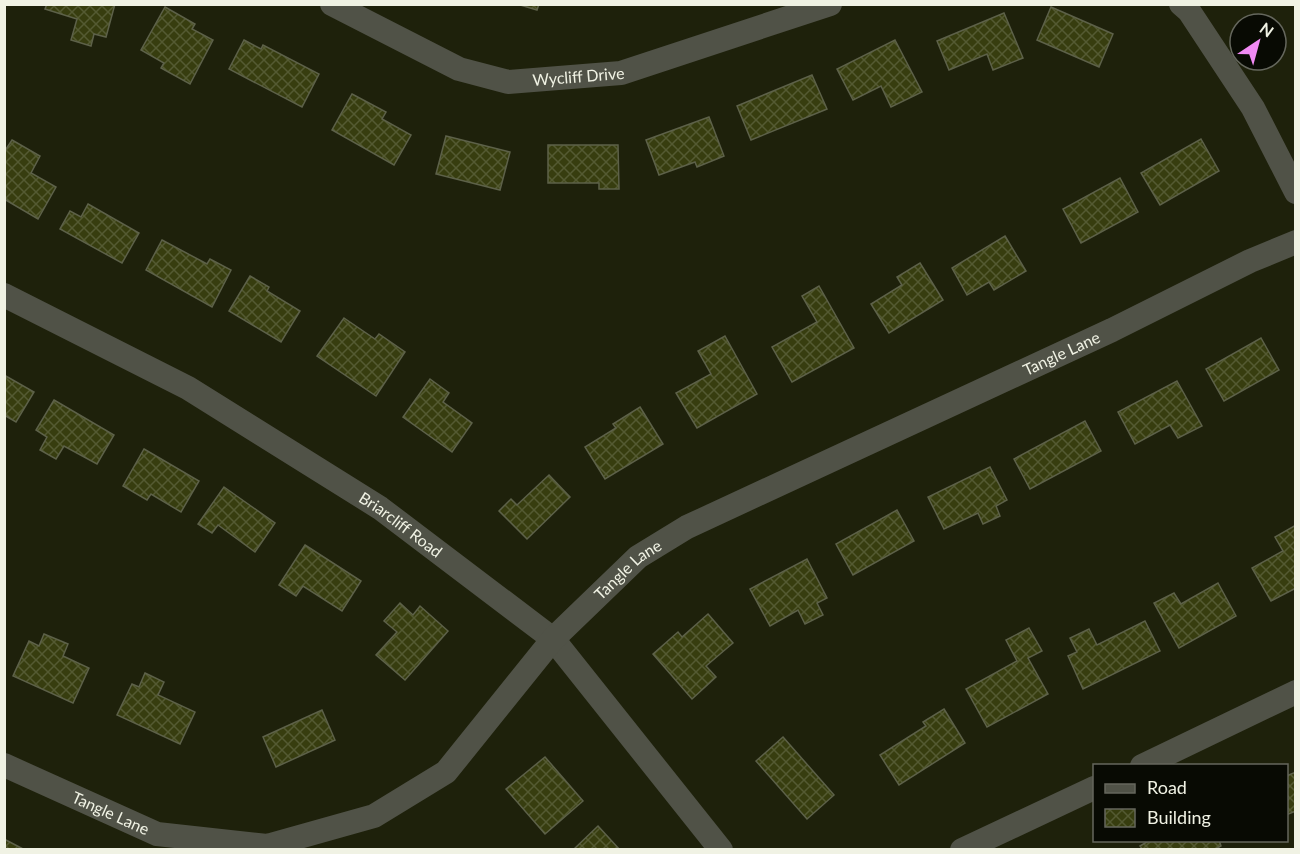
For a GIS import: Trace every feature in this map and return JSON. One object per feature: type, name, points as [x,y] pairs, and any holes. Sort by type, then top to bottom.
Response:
[{"type":"street","name":"Wycliff Drive","points":[[332,4],[459,69],[508,82],[621,74],[830,4]]},
{"type":"street","points":[[1181,4],[1189,11],[1253,108],[1296,192]]},
{"type":"street","name":"Tangle Lane","points":[[4,765],[157,834],[267,846],[374,816],[446,772],[553,639],[638,557],[687,527],[811,467],[954,405],[1250,261],[1296,242]]},
{"type":"street","name":"Briarcliff Road","points":[[4,295],[188,388],[360,496],[553,639],[721,849]]},
{"type":"street","points":[[1144,764],[1296,692]]},
{"type":"street","points":[[962,849],[1093,789]]},
{"type":"building","points":[[47,4],[115,4],[106,37],[94,34],[91,46],[71,40],[77,19],[45,9]]},
{"type":"building","points":[[517,4],[539,4],[537,10]]},
{"type":"building","points":[[165,7],[195,24],[192,29],[213,40],[190,84],[161,68],[164,63],[141,50]]},
{"type":"building","points":[[1051,7],[1113,34],[1099,67],[1037,40]]},
{"type":"building","points":[[1004,13],[1023,58],[993,70],[987,54],[949,70],[937,41]]},
{"type":"building","points":[[244,40],[261,49],[263,45],[319,74],[302,107],[229,69]]},
{"type":"building","points":[[895,40],[922,92],[891,107],[881,86],[853,100],[837,69]]},
{"type":"building","points":[[812,75],[827,109],[751,140],[737,106]]},
{"type":"building","points":[[352,94],[386,112],[382,119],[411,135],[394,165],[332,130]]},
{"type":"building","points":[[709,117],[724,156],[697,167],[695,162],[659,175],[646,140]]},
{"type":"building","points":[[446,136],[510,152],[500,190],[436,174]]},
{"type":"building","points":[[1201,139],[1219,171],[1160,205],[1141,173]]},
{"type":"building","points":[[12,140],[40,156],[31,173],[56,187],[38,219],[4,199],[4,152]]},
{"type":"building","points":[[548,145],[618,145],[619,189],[599,189],[599,183],[548,183]]},
{"type":"building","points":[[1120,178],[1138,212],[1081,243],[1063,209]]},
{"type":"building","points":[[88,204],[139,233],[122,263],[60,229],[70,211],[81,217]]},
{"type":"building","points":[[1005,236],[1026,271],[994,290],[989,282],[967,295],[952,268]]},
{"type":"building","points":[[162,240],[207,264],[210,259],[231,270],[212,307],[146,270]]},
{"type":"building","points":[[920,263],[943,300],[889,333],[871,304],[902,285],[897,277]]},
{"type":"building","points":[[250,276],[269,287],[267,291],[300,311],[281,342],[229,311]]},
{"type":"building","points":[[819,286],[854,348],[792,382],[772,347],[817,322],[802,296]]},
{"type":"building","points":[[344,318],[375,339],[379,334],[405,352],[376,396],[317,356]]},
{"type":"building","points":[[725,336],[757,394],[697,428],[676,393],[711,374],[698,351]]},
{"type":"building","points":[[1261,338],[1279,370],[1224,401],[1206,369]]},
{"type":"building","points":[[4,375],[34,392],[16,422],[4,415]]},
{"type":"building","points":[[430,379],[449,393],[443,402],[472,423],[452,452],[403,417]]},
{"type":"building","points":[[1177,381],[1202,426],[1178,438],[1170,425],[1135,444],[1118,412]]},
{"type":"building","points":[[54,400],[114,435],[97,464],[64,446],[56,459],[40,450],[47,437],[36,430]]},
{"type":"building","points":[[640,407],[663,444],[605,479],[585,447],[616,428],[613,424]]},
{"type":"building","points":[[1085,421],[1101,451],[1030,489],[1014,459]]},
{"type":"building","points":[[144,449],[199,481],[181,512],[151,494],[147,500],[123,486]]},
{"type":"building","points":[[990,467],[1007,500],[996,506],[1000,516],[983,524],[978,513],[944,529],[928,497]]},
{"type":"building","points":[[549,475],[570,497],[527,539],[499,511],[511,499],[517,505]]},
{"type":"building","points":[[224,487],[275,523],[255,552],[218,525],[212,533],[198,524]]},
{"type":"building","points":[[897,510],[914,541],[853,575],[836,544]]},
{"type":"building","points":[[1296,525],[1296,588],[1271,601],[1252,568],[1283,551],[1275,537]]},
{"type":"building","points":[[305,545],[361,581],[342,611],[303,586],[296,596],[279,585]]},
{"type":"building","points":[[807,559],[827,598],[817,603],[823,615],[805,624],[798,610],[770,626],[750,589]]},
{"type":"building","points":[[1218,583],[1236,616],[1179,648],[1154,603],[1174,593],[1181,604]]},
{"type":"building","points":[[400,603],[413,615],[420,606],[448,631],[405,680],[376,655],[397,632],[384,621]]},
{"type":"building","points":[[708,614],[733,643],[706,666],[716,677],[692,699],[653,654],[678,632],[682,637]]},
{"type":"building","points":[[1145,621],[1160,651],[1083,689],[1068,656],[1077,652],[1070,638],[1089,629],[1097,645]]},
{"type":"building","points":[[1029,628],[1042,651],[1028,658],[1048,694],[987,727],[966,689],[1017,661],[1006,640]]},
{"type":"building","points":[[44,634],[68,644],[63,656],[89,668],[73,703],[13,676],[29,641],[39,646]]},
{"type":"building","points":[[145,673],[164,682],[158,695],[195,712],[180,744],[117,715],[132,684],[139,687]]},
{"type":"building","points":[[944,709],[965,743],[899,785],[880,755],[926,726],[923,722]]},
{"type":"building","points":[[322,710],[335,740],[276,767],[263,737]]},
{"type":"building","points":[[783,737],[834,795],[807,819],[756,761]]},
{"type":"building","points":[[545,757],[583,801],[545,834],[506,789]]},
{"type":"building","points":[[1296,772],[1296,811],[1288,814],[1288,775]]},
{"type":"building","points":[[598,826],[620,850],[573,850]]},
{"type":"building","points":[[4,839],[25,850],[4,850]]},
{"type":"building","points":[[1147,842],[1220,842],[1221,846],[1214,850],[1143,850],[1140,846]]}]
